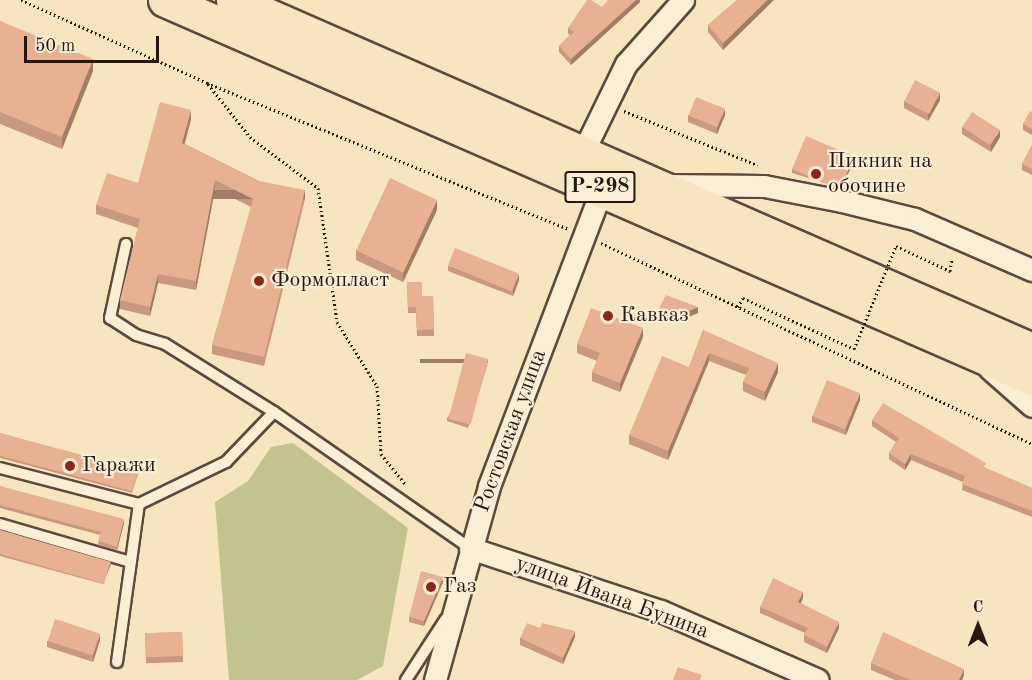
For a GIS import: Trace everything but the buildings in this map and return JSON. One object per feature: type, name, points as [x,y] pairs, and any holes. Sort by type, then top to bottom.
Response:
[{"type":"highway","name":"Р-298","points":[[165,0],[602,188],[1032,378]]},
{"type":"highway","name":"Р-298","points":[[233,0],[1032,350]]},
{"type":"street","points":[[583,152],[626,64],[683,0]]},
{"type":"street","points":[[660,186],[764,186],[842,201],[915,219],[1032,270]]},
{"type":"street","name":"Ростовская улица","points":[[435,680],[450,611],[470,548],[602,188]]},
{"type":"street","points":[[970,351],[1032,406]]},
{"type":"street","name":"улица Ивана Бунина","points":[[470,548],[661,611],[818,680]]},
{"type":"lane","points":[[126,244],[110,318],[136,335],[165,344],[274,412],[470,548]]},
{"type":"lane","points":[[0,468],[139,504],[226,462],[274,412]]},
{"type":"lane","points":[[117,662],[139,504]]},
{"type":"lane","points":[[0,524],[131,562]]},
{"type":"lane","points":[[406,680],[450,611]]},
{"type":"path","points":[[21,0],[207,83],[583,235],[1032,444]]},
{"type":"path","points":[[207,83],[250,137],[318,188],[337,322],[377,386],[381,454],[410,490]]},
{"type":"path","points":[[738,307],[743,298],[854,349],[896,246],[950,271]]},
{"type":"green space","points":[[293,443],[408,528],[383,666],[357,680],[229,680],[215,502],[248,481],[271,447]]},
{"type":"place","name":"Пикник на обочине","points":[[816,174]]},
{"type":"place","name":"Формопласт","points":[[259,281]]},
{"type":"place","name":"Кавказ","points":[[608,316]]},
{"type":"place","name":"Гаражи","points":[[70,466]]},
{"type":"place","name":"Газ","points":[[431,587]]}]
